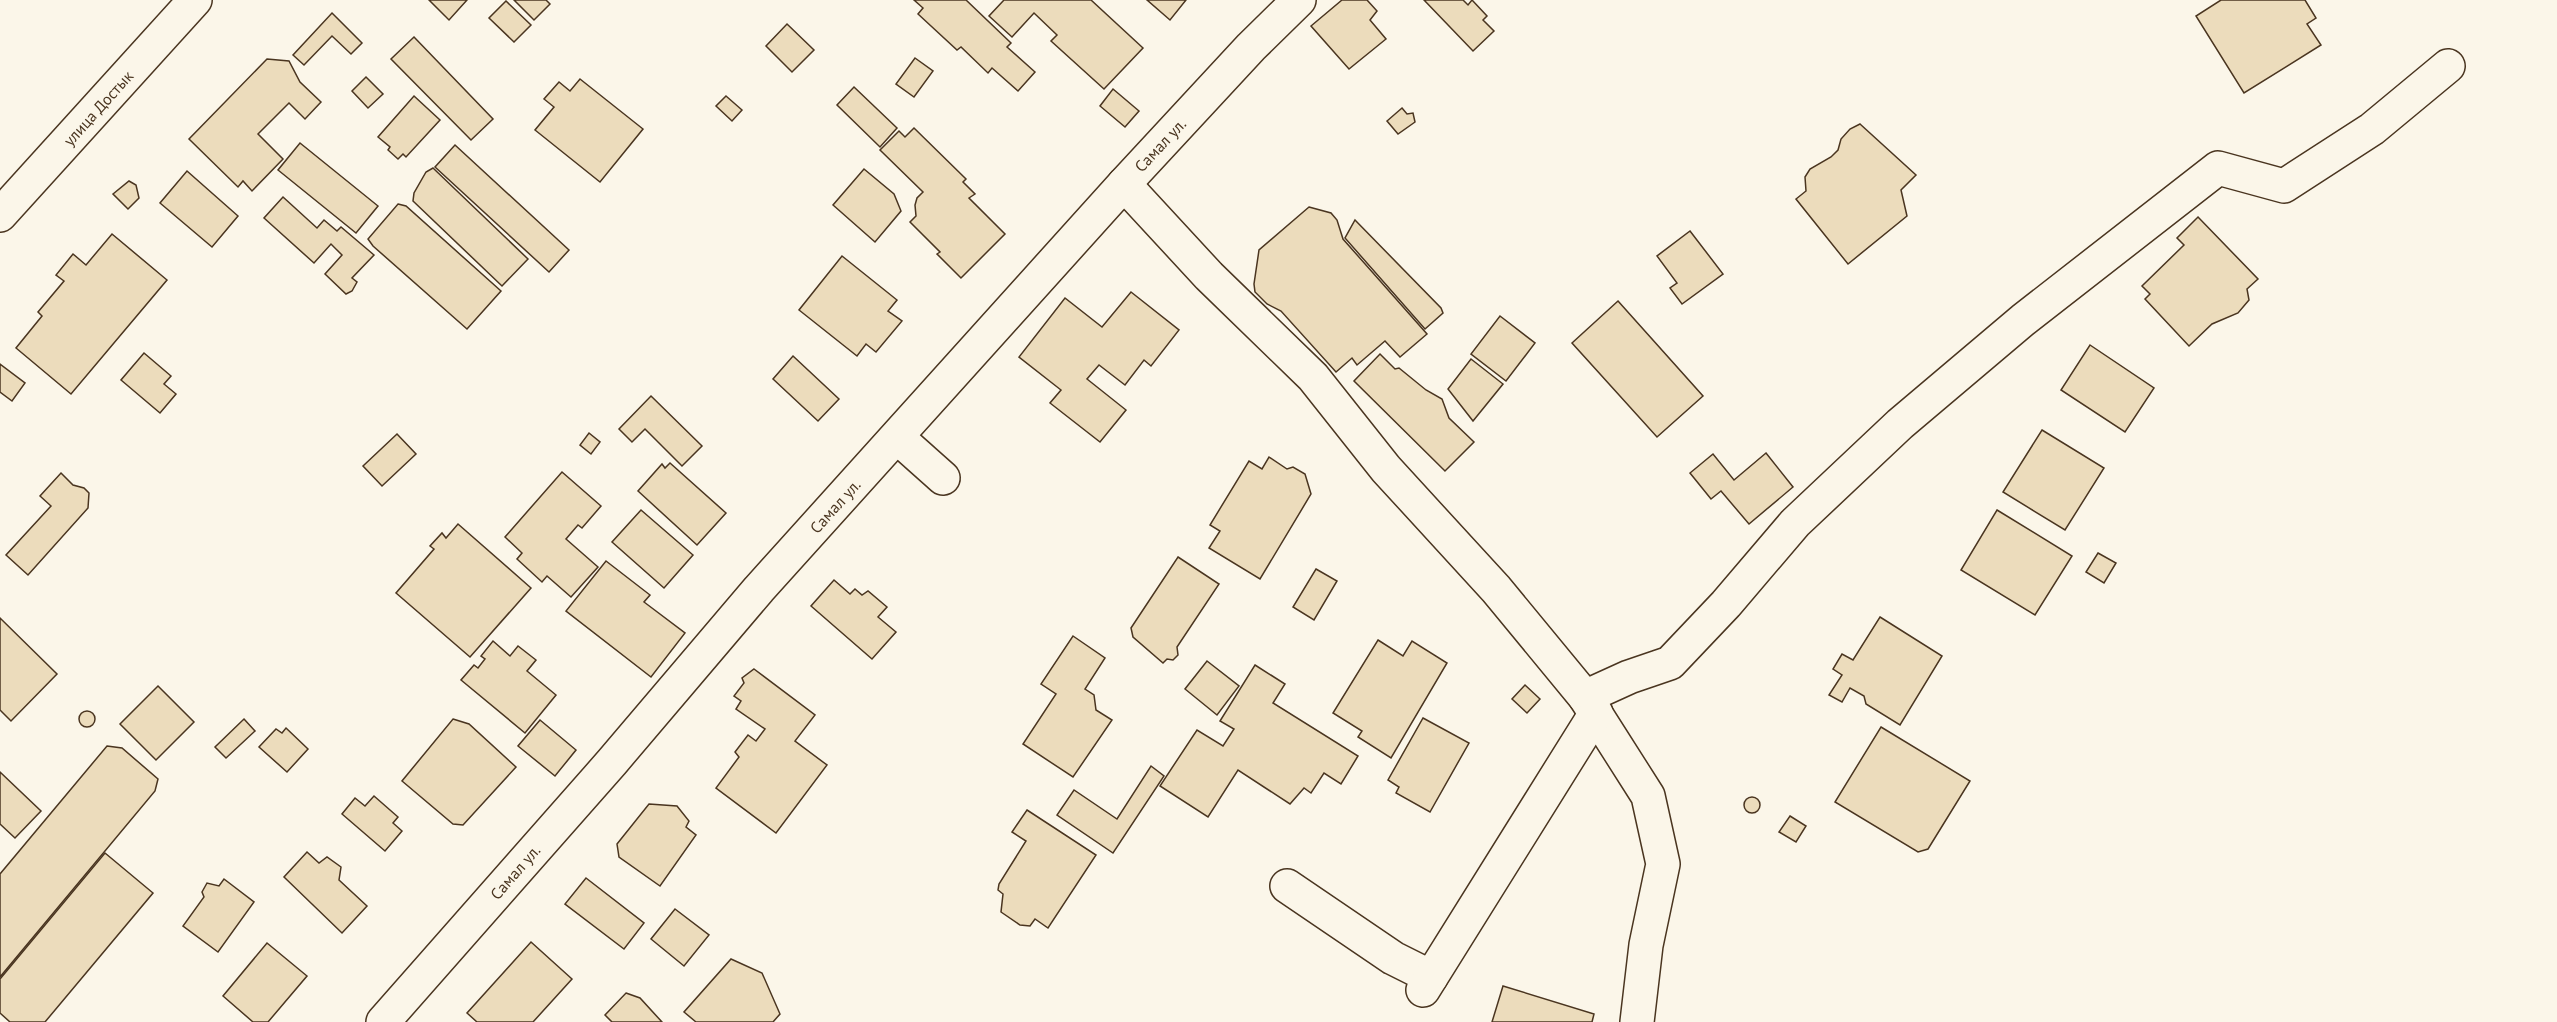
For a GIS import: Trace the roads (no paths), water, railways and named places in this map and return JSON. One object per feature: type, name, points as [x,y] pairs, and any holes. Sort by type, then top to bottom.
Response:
[{"type":"street","name":"улица Достык","points":[[0,215],[195,0]]},
{"type":"street","name":"Самал ул.","points":[[383,1022],[612,762],[759,589],[1124,184],[1251,47],[1299,0]]},
{"type":"street","points":[[1287,886],[1427,983],[1590,705],[1629,677],[1670,663],[1726,603],[1795,523],[1899,424],[2023,320],[2218,168],[2284,186],[2372,129],[2448,66]]},
{"type":"street","points":[[1124,184],[1209,276],[1313,377],[1386,469],[1496,590],[1590,705],[1648,796],[1663,864],[1646,945],[1637,1022]]},
{"type":"street","points":[[897,437],[943,478]]}]
